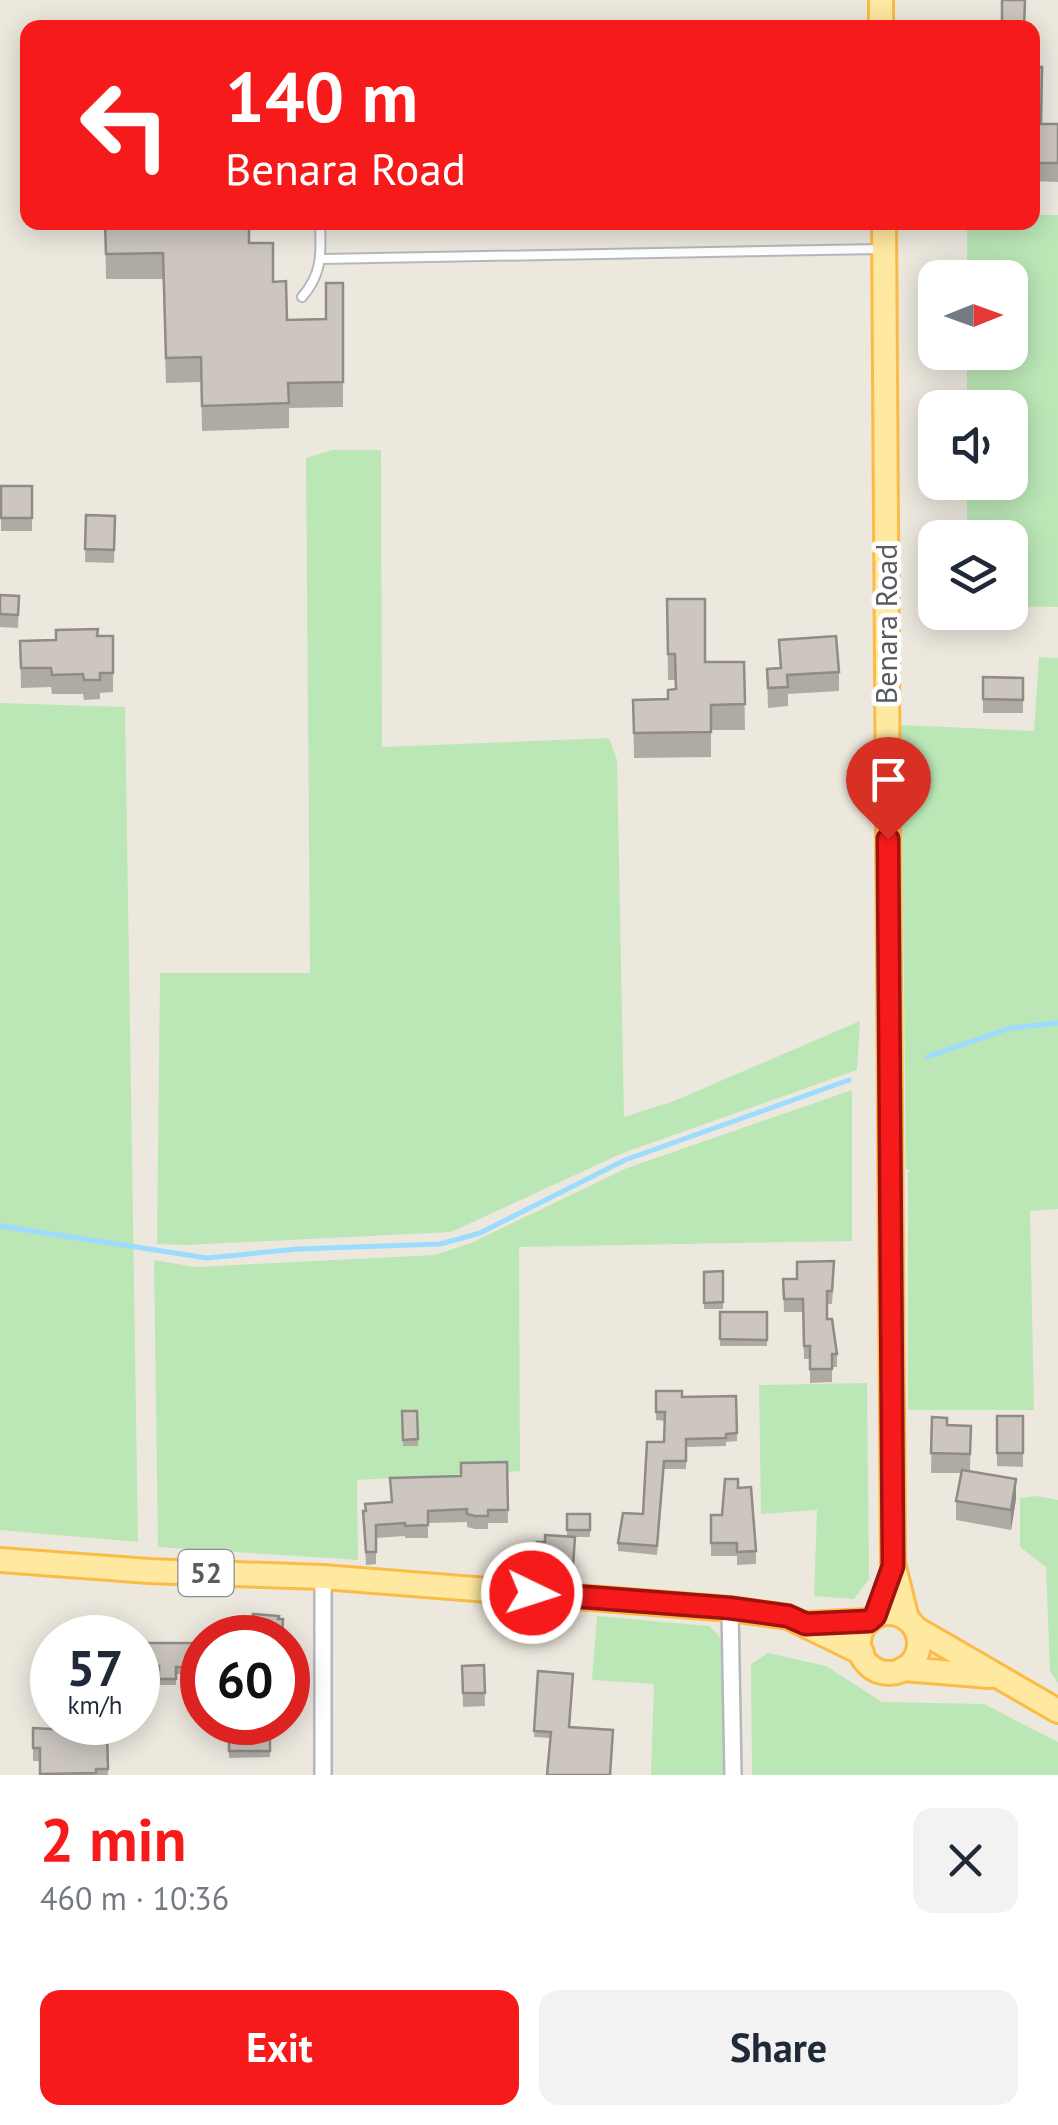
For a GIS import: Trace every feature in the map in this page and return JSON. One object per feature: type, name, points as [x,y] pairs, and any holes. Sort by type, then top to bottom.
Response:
[{"type":"main road","name":"Benara Road","points":[[884,230],[893,1566],[911,1623]]},
{"type":"main road","name":"52","points":[[0,1560],[323,1577],[730,1608],[788,1616],[862,1653],[877,1670],[994,1676]]},
{"type":"main road","name":"Benara Road","points":[[872,1619],[893,1566]]},
{"type":"main road","name":"52","points":[[806,1624],[872,1619],[893,1613],[1058,1711]]},
{"type":"main road","points":[[862,1653],[860,1638],[872,1619]]},
{"type":"main road","points":[[904,1669],[912,1663],[919,1648],[911,1623]]},
{"type":"street","points":[[323,1577],[323,1775]]},
{"type":"street","points":[[730,1608],[734,1775]]},
{"type":"lane","points":[[302,297],[315,282],[321,259],[320,230]]},
{"type":"lane","points":[[321,259],[884,249]]},
{"type":"green space","points":[[1040,215],[1058,215],[1058,607],[1028,606],[1028,520],[967,520],[967,500],[1028,500],[1028,390],[967,390],[967,370],[1028,370],[1028,260],[967,260],[967,230],[1040,230]]},
{"type":"green space","points":[[332,450],[381,450],[382,747],[609,738],[617,760],[624,1117],[674,1101],[860,1021],[857,1070],[623,1153],[451,1232],[157,1244],[160,973],[310,973],[306,458]]},
{"type":"green space","points":[[1039,657],[1058,658],[1058,1209],[1030,1211],[1034,1410],[908,1410],[910,1170],[906,1169],[901,725],[1034,731]]},
{"type":"green space","points":[[0,703],[125,707],[138,1542],[0,1530]]},
{"type":"green space","points":[[852,1090],[852,1241],[519,1247],[520,1471],[357,1480],[358,1560],[158,1547],[154,1260],[196,1267],[435,1255],[471,1243],[627,1168]]},
{"type":"green space","points":[[867,1383],[869,1579],[854,1599],[814,1596],[817,1510],[761,1514],[759,1385]]},
{"type":"green space","points":[[1020,1498],[1058,1500],[1058,1683],[1050,1671],[1046,1567],[1020,1547]]},
{"type":"green space","points":[[597,1616],[709,1626],[718,1635],[725,1664],[724,1775],[651,1775],[654,1684],[592,1680]]},
{"type":"green space","points":[[768,1653],[826,1666],[882,1702],[984,1704],[1058,1742],[1058,1775],[752,1775],[751,1664]]},
{"type":"building","points":[[1002,0],[1025,0],[1024,20],[1002,20]]},
{"type":"building","points":[[1040,67],[1041,124],[1058,124],[1058,163],[1040,163]]},
{"type":"building","points":[[105,230],[249,230],[249,243],[273,243],[273,282],[286,281],[287,320],[326,319],[326,283],[343,283],[343,382],[288,383],[289,403],[202,406],[201,357],[166,358],[163,253],[106,254]]},
{"type":"building","points":[[1,486],[32,486],[32,518],[1,518]]},
{"type":"building","points":[[86,515],[115,516],[114,550],[85,549]]},
{"type":"building","points":[[0,595],[19,596],[18,615],[0,614]]},
{"type":"building","points":[[667,599],[705,599],[705,662],[744,662],[745,704],[711,705],[711,732],[634,733],[633,700],[668,699],[668,690],[676,689],[675,654],[668,654]]},
{"type":"building","points":[[98,629],[97,636],[113,636],[113,673],[100,673],[100,680],[84,680],[83,674],[52,675],[51,668],[21,668],[20,641],[56,640],[56,630]]},
{"type":"building","points":[[836,636],[839,672],[787,675],[788,687],[768,688],[767,669],[781,668],[779,640]]},
{"type":"building","points":[[983,677],[1023,678],[1023,700],[983,699]]},
{"type":"building","points":[[834,1261],[832,1291],[827,1291],[827,1319],[832,1319],[837,1354],[832,1354],[832,1369],[810,1369],[810,1346],[804,1346],[803,1299],[784,1299],[783,1279],[797,1279],[797,1262]]},
{"type":"building","points":[[723,1271],[723,1302],[704,1303],[704,1272]]},
{"type":"building","points":[[720,1312],[767,1312],[767,1340],[720,1339]]},
{"type":"building","points":[[656,1391],[682,1391],[682,1397],[736,1396],[737,1433],[726,1434],[726,1438],[686,1439],[686,1461],[664,1461],[657,1546],[618,1543],[623,1513],[643,1514],[647,1442],[664,1442],[665,1412],[656,1412]]},
{"type":"building","points":[[402,1411],[417,1411],[418,1439],[403,1440]]},
{"type":"building","points":[[997,1416],[1023,1416],[1023,1453],[997,1453]]},
{"type":"building","points":[[932,1417],[947,1418],[947,1425],[971,1426],[970,1454],[931,1453]]},
{"type":"building","points":[[507,1462],[508,1510],[488,1510],[488,1516],[467,1514],[467,1509],[428,1511],[428,1525],[376,1525],[376,1552],[366,1552],[365,1504],[392,1502],[390,1478],[461,1476],[461,1463]]},
{"type":"building","points":[[962,1470],[1016,1479],[1011,1510],[956,1501]]},
{"type":"building","points":[[725,1479],[738,1479],[738,1488],[751,1487],[756,1551],[737,1552],[737,1543],[711,1543],[711,1515],[722,1515]]},
{"type":"building","points":[[567,1514],[590,1514],[590,1530],[567,1530]]},
{"type":"building","points":[[545,1535],[575,1537],[573,1567],[535,1565],[537,1542],[545,1542]]},
{"type":"building","points":[[160,1643],[180,1643],[176,1679],[160,1679]]},
{"type":"building","points":[[484,1665],[485,1693],[463,1693],[462,1666]]},
{"type":"building","points":[[538,1671],[573,1674],[569,1727],[613,1730],[610,1775],[547,1775],[551,1732],[534,1731]]},
{"type":"building","points":[[107,1745],[108,1769],[96,1769],[96,1773],[40,1774],[40,1748],[33,1748]]},
{"type":"building","points":[[229,1745],[270,1745],[270,1751],[229,1751]]},
{"type":"waterway","points":[[927,1057],[1010,1028],[1058,1023]]},
{"type":"waterway","points":[[0,1226],[207,1258],[298,1249],[440,1244],[480,1233],[625,1160],[849,1080]]},
{"type":"route","points":[[532,1593],[730,1608],[788,1616],[806,1624],[869,1621],[875,1616],[893,1566],[888,839]]}]
